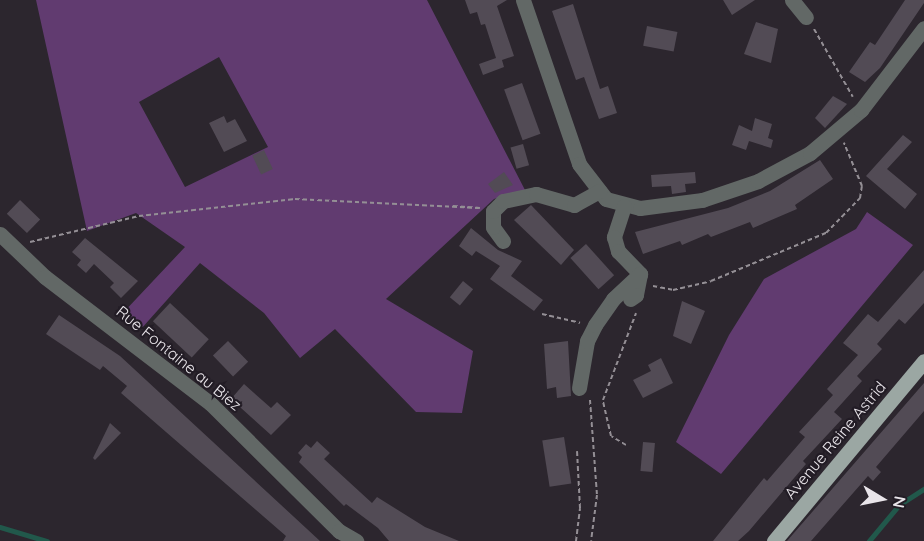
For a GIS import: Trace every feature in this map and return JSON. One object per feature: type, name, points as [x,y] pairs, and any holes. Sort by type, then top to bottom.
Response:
[{"type":"main road","name":"Avenue Reine Astrid","points":[[774,541],[924,361]]},
{"type":"street","points":[[523,0],[579,164],[606,199],[624,206],[670,207],[758,181],[810,153],[838,130],[887,80],[924,28]]},
{"type":"street","points":[[792,0],[806,17]]},
{"type":"street","points":[[503,241],[493,227],[496,208],[503,201],[536,194],[574,205],[599,191]]},
{"type":"street","points":[[624,206],[614,237],[618,251],[640,274]]},
{"type":"street","name":"Rue Fontaine au Biez","points":[[0,234],[45,277],[210,403],[339,531],[356,541]]},
{"type":"street","points":[[633,297],[640,274]]},
{"type":"street","points":[[584,391],[587,340],[613,299],[640,274]]},
{"type":"path","points":[[806,17],[850,93]]},
{"type":"path","points":[[640,274],[650,285],[674,290],[711,281],[826,233],[860,198],[862,186],[838,130]]},
{"type":"path","points":[[12,246],[139,216],[295,199],[496,208]]},
{"type":"path","points":[[453,206],[496,208]]},
{"type":"path","points":[[626,445],[611,436],[603,400],[622,343],[636,316],[633,297]]},
{"type":"path","points":[[542,314],[595,325]]},
{"type":"path","points":[[584,391],[597,495],[591,541]]},
{"type":"path","points":[[576,541],[580,508],[577,451]]},
{"type":"shaded area","points":[[36,0],[427,0],[525,190],[494,199],[386,299],[473,351],[462,413],[416,412],[335,329],[300,358],[264,313],[200,263],[141,329],[121,315],[185,247],[136,213],[87,231]],"holes":[[[219,57],[268,147],[185,187],[139,102]]]},
{"type":"shaded area","points":[[867,212],[913,245],[721,474],[676,442],[729,335],[764,279],[856,229]]},
{"type":"building","points":[[465,0],[507,0],[497,6],[514,56],[502,60],[504,67],[483,75],[479,64],[496,58],[485,24],[481,25],[477,12],[470,14]]},
{"type":"building","points":[[723,0],[755,0],[732,15]]},
{"type":"building","points":[[905,0],[924,0],[924,3],[880,68],[865,82],[849,72],[870,42],[875,45]]},
{"type":"building","points":[[573,4],[600,89],[608,86],[617,113],[599,119],[584,77],[576,80],[552,11]]},
{"type":"building","points":[[756,22],[778,29],[771,63],[744,54]]},
{"type":"building","points":[[647,26],[677,32],[674,52],[643,46]]},
{"type":"building","points":[[522,83],[540,134],[523,140],[504,89]]},
{"type":"building","points":[[833,96],[847,104],[825,128],[815,118]]},
{"type":"building","points":[[224,116],[227,123],[235,119],[247,141],[224,152],[209,123]]},
{"type":"building","points":[[755,118],[772,124],[768,138],[773,140],[771,148],[749,141],[746,150],[732,145],[739,125],[752,131]]},
{"type":"building","points":[[903,135],[912,142],[887,169],[917,194],[905,209],[866,176]]},
{"type":"building","points":[[523,144],[529,165],[517,169],[511,148]]},
{"type":"building","points":[[264,150],[273,169],[261,175],[252,155]]},
{"type":"building","points":[[820,160],[833,179],[795,205],[797,209],[753,228],[750,222],[711,237],[708,234],[682,245],[680,241],[643,254],[635,232],[728,208],[770,191]]},
{"type":"building","points":[[504,172],[513,185],[495,193],[488,184]]},
{"type":"building","points":[[695,172],[696,183],[685,184],[686,192],[672,194],[671,186],[652,187],[651,175]]},
{"type":"building","points":[[20,200],[40,219],[27,233],[7,214]]},
{"type":"building","points":[[531,205],[574,250],[561,265],[514,220]]},
{"type":"building","points":[[471,228],[498,250],[522,261],[511,276],[543,300],[534,311],[490,279],[500,266],[476,251],[472,256],[459,246]]},
{"type":"building","points":[[85,238],[138,281],[121,298],[110,287],[114,283],[94,264],[86,273],[77,265],[81,260],[72,252]]},
{"type":"building","points":[[586,244],[614,275],[598,289],[570,258]]},
{"type":"building","points":[[924,270],[924,303],[905,324],[899,319],[877,344],[882,349],[857,376],[862,381],[834,412],[842,419],[803,461],[806,464],[749,531],[738,541],[713,541],[764,478],[767,481],[805,437],[799,432],[833,395],[827,389],[858,355],[843,343],[868,314],[878,322]]},
{"type":"building","points":[[463,281],[473,289],[460,306],[450,297]]},
{"type":"building","points":[[682,301],[705,311],[691,344],[673,336]]},
{"type":"building","points":[[170,303],[209,339],[192,357],[153,321]]},
{"type":"building","points":[[59,315],[120,356],[320,541],[283,541],[286,536],[121,393],[127,386],[103,366],[100,370],[46,334]]},
{"type":"building","points":[[228,341],[248,362],[233,376],[213,356]]},
{"type":"building","points":[[568,341],[571,396],[557,398],[556,387],[547,389],[544,344]]},
{"type":"building","points":[[661,358],[673,383],[643,398],[633,380],[651,371],[648,365]]},
{"type":"building","points":[[924,383],[924,411],[876,467],[881,472],[873,481],[868,476],[811,541],[787,541]]},
{"type":"building","points":[[244,384],[271,408],[277,402],[291,415],[271,435],[231,399]]},
{"type":"building","points":[[110,423],[121,433],[95,460],[93,458]]},
{"type":"building","points":[[564,437],[571,483],[550,487],[542,440]]},
{"type":"building","points":[[317,441],[330,453],[324,459],[372,503],[377,497],[425,527],[459,541],[389,541],[378,528],[346,504],[344,506],[299,462],[302,457],[298,453],[306,444],[311,448]]},
{"type":"building","points":[[643,442],[655,443],[652,472],[640,471]]},
{"type":"waterway","points":[[869,541],[899,505],[924,489]]},
{"type":"waterway","points":[[0,527],[47,541]]}]
